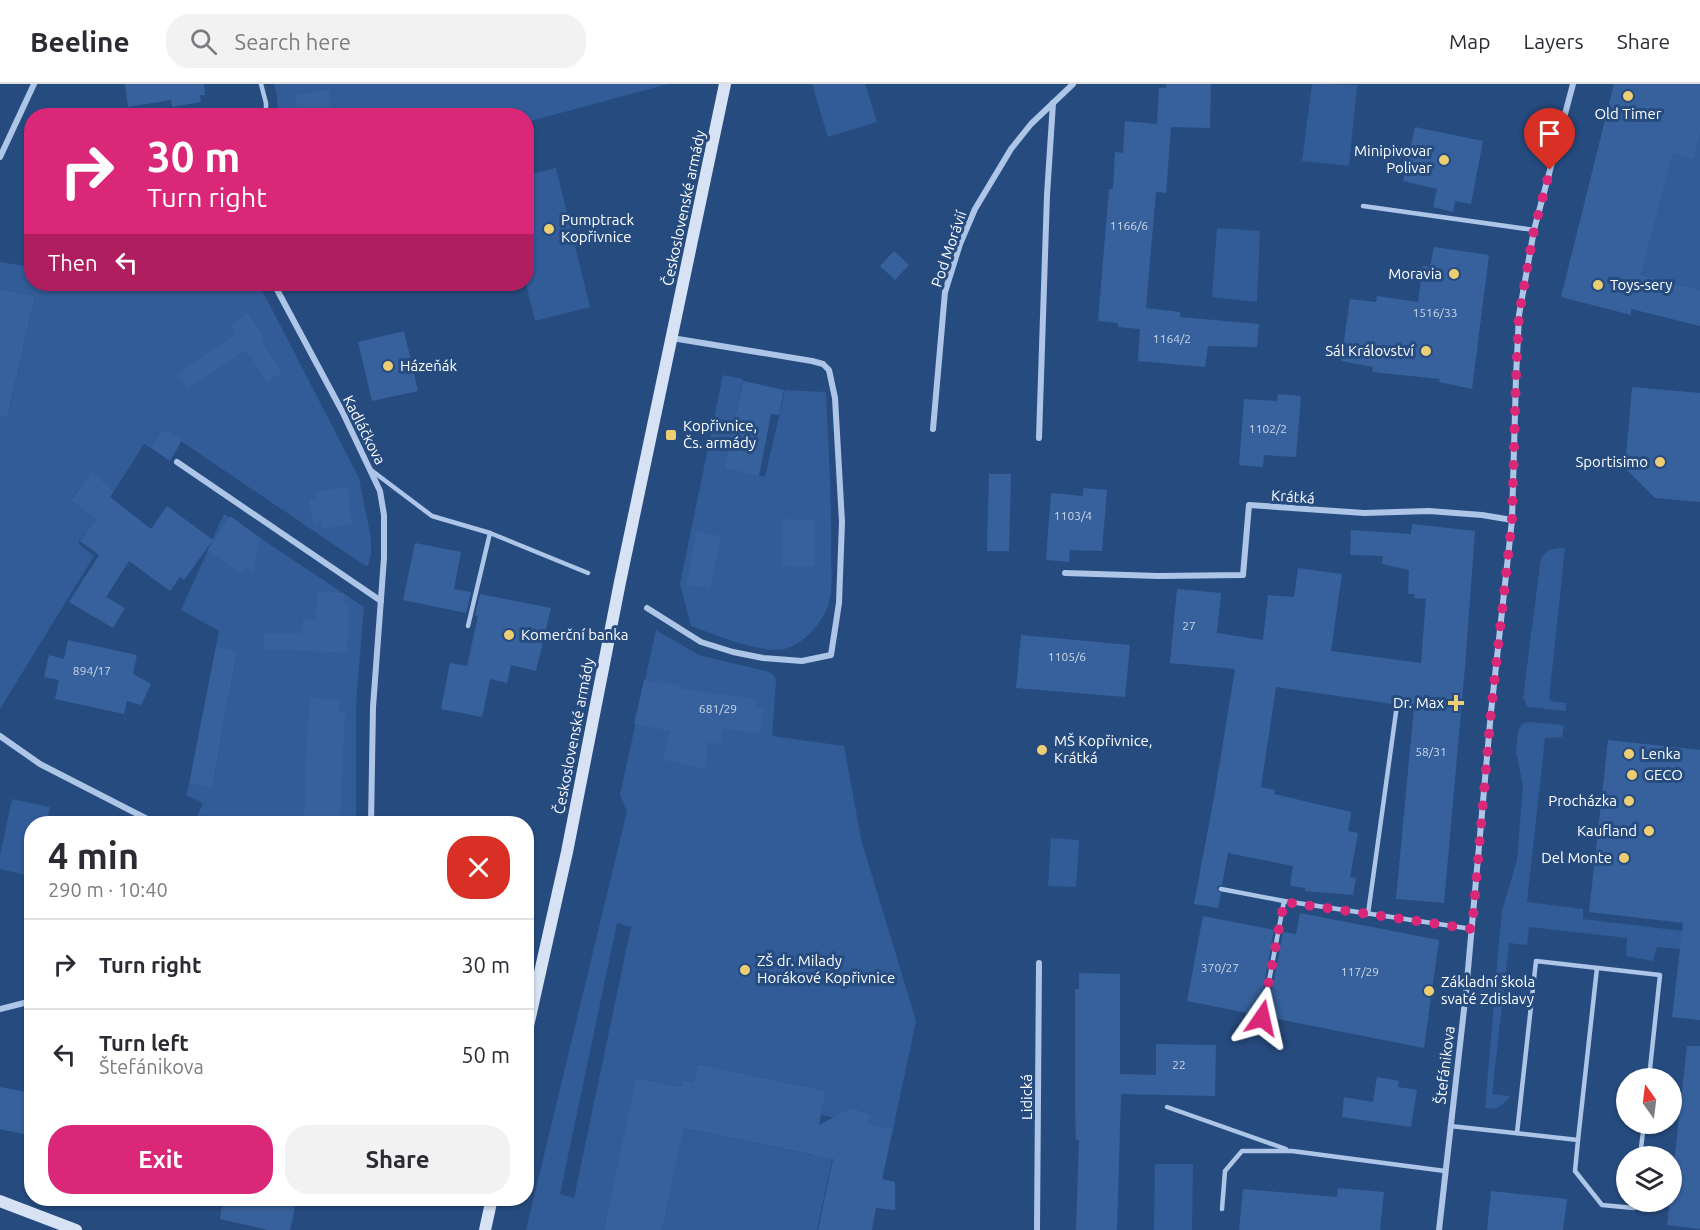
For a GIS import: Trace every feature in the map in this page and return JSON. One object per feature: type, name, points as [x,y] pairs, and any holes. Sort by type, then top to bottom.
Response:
[{"type":"main road","name":"Československé armády","points":[[534,999],[567,852],[620,582],[726,84]]},
{"type":"main road","points":[[0,1202],[76,1230]]},
{"type":"main road","points":[[485,1230],[490,1206]]},
{"type":"street","points":[[0,157],[34,84]]},
{"type":"street","name":"Pod Morávií","points":[[933,429],[945,292],[960,244],[975,209],[1005,159],[1031,124],[1072,84]]},
{"type":"street","name":"Štefánikova","points":[[1438,1230],[1472,929],[1491,712],[1512,520],[1519,315],[1534,230],[1574,84]]},
{"type":"street","points":[[1039,438],[1047,195],[1053,104]]},
{"type":"street","name":"Kadláčkova","points":[[278,291],[380,491],[384,514],[384,558],[373,707],[371,816]]},
{"type":"street","points":[[647,608],[701,642],[763,658],[802,661],[831,655],[839,603],[842,522],[835,398],[829,370],[823,364],[812,361],[671,338]]},
{"type":"street","points":[[177,462],[381,601]]},
{"type":"street","name":"Krátká","points":[[1065,573],[1158,576],[1244,575],[1249,505],[1364,513],[1429,511],[1512,520]]},
{"type":"street","points":[[0,736],[40,764],[135,816]]},
{"type":"street","name":"Lidická","points":[[1037,1230],[1040,963]]},
{"type":"street","points":[[0,1009],[24,1003]]},
{"type":"lane","points":[[261,84],[266,108]]},
{"type":"lane","points":[[1362,206],[1534,230]]},
{"type":"lane","points":[[371,470],[432,516],[490,533],[588,573]]},
{"type":"lane","points":[[468,626],[490,533]]},
{"type":"lane","points":[[1368,914],[1396,705]]},
{"type":"lane","points":[[1221,890],[1284,902],[1472,929]]},
{"type":"lane","points":[[1262,1018],[1284,902]]},
{"type":"lane","points":[[1517,1133],[1536,962],[1660,975],[1650,1068]]},
{"type":"lane","points":[[1597,968],[1575,1171],[1602,1205],[1616,1206]]},
{"type":"lane","points":[[1167,1107],[1292,1151]]},
{"type":"lane","points":[[1450,1126],[1578,1140]]},
{"type":"lane","points":[[1222,1209],[1225,1171],[1242,1151],[1292,1151],[1445,1171]]},
{"type":"shaded area","points":[[274,84],[668,84],[534,120],[534,108],[278,108]]},
{"type":"shaded area","points":[[812,84],[865,84],[877,122],[828,137]]},
{"type":"shaded area","points":[[1312,84],[1357,85],[1349,166],[1302,161]]},
{"type":"shaded area","points":[[1700,134],[1700,290],[1641,275],[1673,154],[1694,160]]},
{"type":"shaded area","name":"Pumptrack Kopřivnice","points":[[556,168],[590,307],[535,321],[528,291],[534,291],[534,173]]},
{"type":"shaded area","points":[[1217,228],[1260,231],[1257,302],[1212,297]]},
{"type":"shaded area","points":[[0,262],[24,266],[24,291],[263,291],[359,478],[371,538],[371,555],[368,566],[163,429],[151,448],[144,444],[114,491],[91,473],[71,499],[96,519],[78,543],[94,556],[0,709],[0,412],[9,413],[35,296],[0,289]]},
{"type":"shaded area","points":[[723,375],[743,379],[724,468],[765,477],[785,390],[826,392],[831,512],[831,593],[828,606],[817,625],[807,637],[788,648],[778,650],[753,647],[691,626],[680,584]]},
{"type":"shaded area","points":[[224,514],[364,607],[356,703],[356,816],[197,816],[203,803],[186,795],[189,784],[212,788],[237,651],[216,646],[219,631],[181,610]]},
{"type":"shaded area","points":[[1565,548],[1549,699],[1566,703],[1566,711],[1528,707],[1523,698],[1541,557],[1549,550]]},
{"type":"shaded area","name":"ZŠ dr. Milady Horákové Kopřivnice","points":[[656,630],[699,655],[769,672],[775,677],[772,736],[844,746],[861,839],[916,1021],[893,1129],[867,1125],[870,1114],[851,1108],[847,1120],[821,1115],[826,1091],[698,1064],[693,1083],[684,1080],[682,1087],[637,1078],[604,1230],[526,1230],[532,1206],[534,1206],[534,1197],[627,811],[620,795]],"holes":[[[617,923],[631,927],[574,1198],[560,1194]]]},
{"type":"shaded area","points":[[1529,722],[1564,725],[1562,737],[1545,738],[1527,902],[1583,909],[1583,919],[1700,933],[1698,951],[1657,947],[1653,961],[1626,956],[1627,938],[1529,927],[1527,945],[1509,943],[1503,997],[1494,996],[1502,911],[1517,860],[1523,786],[1516,751],[1518,731],[1522,724]]},
{"type":"shaded area","points":[[12,799],[50,807],[48,816],[24,816],[24,874],[0,869],[0,856]]},
{"type":"shaded area","points":[[1051,838],[1079,840],[1076,887],[1048,886]]},
{"type":"shaded area","points":[[1494,1003],[1502,1005],[1492,1094],[1510,1096],[1499,1106],[1489,1109],[1485,1108]]},
{"type":"shaded area","points":[[684,1128],[812,1155],[838,1132],[817,1230],[662,1230]]},
{"type":"shaded area","points":[[1155,1164],[1193,1164],[1192,1230],[1154,1230]]},
{"type":"building","points":[[125,84],[204,84],[205,95],[200,95],[201,102],[172,107],[171,100],[128,107]]},
{"type":"building","points":[[1166,84],[1211,84],[1210,128],[1171,127],[1166,193],[1156,192],[1146,308],[1180,312],[1180,317],[1259,324],[1257,347],[1208,346],[1205,367],[1138,361],[1140,329],[1118,327],[1118,323],[1098,321],[1109,189],[1113,189],[1115,152],[1123,153],[1125,121],[1157,124],[1159,88],[1166,88]]},
{"type":"building","points":[[1614,84],[1700,84],[1700,134],[1694,160],[1673,154],[1641,275],[1700,290],[1700,326],[1631,309],[1631,315],[1561,297]]},
{"type":"building","points":[[329,90],[331,108],[297,108],[296,95]]},
{"type":"building","name":"Minipivovar Polivar","points":[[1415,127],[1483,141],[1471,204],[1455,201],[1453,212],[1433,207],[1437,189],[1403,181]]},
{"type":"building","points":[[1434,247],[1489,255],[1472,389],[1439,382],[1440,379],[1372,372],[1373,367],[1341,361],[1350,299],[1376,302],[1377,296],[1418,302],[1423,266],[1430,267]]},
{"type":"building","points":[[894,251],[909,265],[895,280],[880,266]]},
{"type":"building","points":[[0,289],[35,296],[8,416],[0,415]]},
{"type":"building","points":[[248,313],[264,338],[261,340],[282,372],[267,382],[246,350],[187,389],[177,374],[236,334],[230,325]]},
{"type":"building","name":"Házeňák","points":[[404,331],[418,391],[372,401],[358,342]]},
{"type":"building","points":[[743,381],[784,390],[779,415],[771,414],[759,476],[724,468]]},
{"type":"building","points":[[1632,387],[1700,393],[1700,502],[1655,498],[1625,468]]},
{"type":"building","points":[[1278,394],[1301,396],[1296,457],[1264,455],[1263,467],[1239,465],[1244,399],[1277,401]]},
{"type":"building","points":[[163,429],[182,440],[170,461],[151,448]]},
{"type":"building","points":[[91,472],[114,491],[110,497],[151,529],[167,506],[213,540],[184,580],[180,577],[170,591],[129,561],[106,597],[125,608],[113,628],[69,602],[99,555],[80,541],[96,519],[71,500]]},
{"type":"building","points":[[989,474],[1011,474],[1009,551],[987,551]]},
{"type":"building","points":[[347,486],[352,524],[322,529],[321,522],[314,524],[309,500],[317,499],[316,492]]},
{"type":"building","points":[[1083,488],[1107,490],[1102,551],[1070,550],[1069,562],[1046,560],[1051,493],[1083,496]]},
{"type":"building","points":[[230,516],[262,539],[257,540],[259,541],[253,572],[246,567],[241,573],[208,550]]},
{"type":"building","points":[[783,519],[815,520],[815,567],[782,566]]},
{"type":"building","points":[[1412,524],[1475,531],[1444,903],[1396,899],[1414,707],[1401,705],[1398,701],[1393,704],[1276,687],[1261,787],[1275,790],[1274,794],[1351,812],[1348,831],[1358,833],[1350,877],[1356,878],[1353,895],[1305,891],[1305,888],[1290,886],[1293,866],[1228,853],[1222,885],[1217,889],[1221,894],[1218,908],[1194,904],[1235,669],[1170,663],[1177,589],[1221,593],[1217,633],[1263,640],[1268,595],[1294,597],[1298,568],[1342,574],[1331,651],[1421,663],[1426,599],[1414,598],[1414,594],[1408,594],[1409,570],[1382,564],[1383,556],[1350,555],[1351,530],[1411,534]]},
{"type":"building","points":[[697,531],[721,536],[710,589],[686,584]]},
{"type":"building","points":[[415,543],[461,552],[454,589],[471,592],[466,613],[403,600]]},
{"type":"building","points":[[317,592],[344,593],[344,603],[349,603],[347,653],[263,649],[264,633],[302,633],[303,619],[316,620]]},
{"type":"building","name":"Komerční banka","points":[[480,594],[551,608],[536,671],[511,665],[507,683],[490,679],[482,717],[441,709],[450,663],[467,666],[478,616],[475,615]]},
{"type":"building","points":[[1021,635],[1130,645],[1125,697],[1016,688]]},
{"type":"building","points":[[68,640],[137,655],[133,674],[151,684],[141,705],[127,701],[124,714],[55,699],[59,680],[44,677],[49,655],[64,659]]},
{"type":"building","points":[[216,646],[237,651],[212,788],[189,784]]},
{"type":"building","points":[[644,680],[681,686],[681,689],[757,699],[756,709],[763,709],[760,733],[723,729],[722,744],[707,742],[706,769],[663,760],[670,731],[634,724]]},
{"type":"building","points":[[310,698],[339,700],[338,711],[345,712],[340,816],[304,816]]},
{"type":"building","name":"Kaufland","points":[[1608,740],[1700,750],[1700,1020],[1672,1017],[1683,923],[1589,912]]},
{"type":"building","points":[[1300,913],[1439,940],[1424,1048],[1267,1017],[1283,932],[1296,934]]},
{"type":"building","points":[[1203,916],[1274,930],[1258,1015],[1187,1001]]},
{"type":"building","points":[[1079,973],[1120,974],[1120,1074],[1156,1075],[1156,1044],[1216,1045],[1215,1096],[1121,1094],[1117,1230],[1076,1230],[1079,1140],[1076,1140],[1075,1107],[1075,989],[1079,989]]},
{"type":"building","points":[[1687,1046],[1700,1046],[1700,1229],[1667,1225],[1668,1212],[1682,1212],[1682,1146],[1676,1146],[1677,1134],[1682,1134],[1682,1091]]},
{"type":"building","points":[[698,1064],[826,1091],[819,1125],[851,1108],[870,1114],[868,1124],[893,1129],[882,1179],[895,1182],[895,1210],[876,1208],[872,1230],[818,1230],[833,1159],[684,1128],[662,1230],[604,1230],[636,1078],[682,1087],[683,1080],[693,1083]]},
{"type":"building","points":[[1377,1077],[1399,1081],[1398,1087],[1417,1090],[1411,1127],[1342,1117],[1344,1097],[1373,1102]]},
{"type":"building","points":[[0,1087],[24,1092],[24,1134],[0,1129]]},
{"type":"building","points":[[1338,1188],[1384,1192],[1380,1230],[1239,1230],[1243,1189],[1337,1197]]},
{"type":"building","points":[[1491,1191],[1567,1199],[1563,1230],[1487,1230]]},
{"type":"building","points":[[222,1206],[295,1206],[290,1230],[268,1230],[220,1219]]},
{"type":"place","name":"Old Timer","points":[[1628,96]]},
{"type":"place","name":"Minipivovar Polivar","points":[[1444,160]]},
{"type":"place","name":"Pumptrack Kopřivnice","points":[[549,229]]},
{"type":"place","name":"Moravia","points":[[1454,274]]},
{"type":"place","name":"Toys-sery","points":[[1598,285]]},
{"type":"place","name":"Sál Království","points":[[1426,351]]},
{"type":"place","name":"Házeňák","points":[[388,366]]},
{"type":"place","name":"Kopřivnice, Čs. armády","points":[[671,435]]},
{"type":"place","name":"Sportisimo","points":[[1660,462]]},
{"type":"place","name":"Komerční banka","points":[[509,635]]},
{"type":"place","name":"Dr. Max","points":[[1456,703]]},
{"type":"place","name":"MŠ Kopřivnice, Krátká","points":[[1042,750]]},
{"type":"place","name":"Lenka","points":[[1629,754]]},
{"type":"place","name":"GECO","points":[[1632,775]]},
{"type":"place","name":"Procházka","points":[[1629,801]]},
{"type":"place","name":"Kaufland","points":[[1649,831]]},
{"type":"place","name":"Del Monte","points":[[1624,858]]},
{"type":"place","name":"ZŠ dr. Milady Horákové Kopřivnice","points":[[745,970]]},
{"type":"place","name":"Základní škola svaté Zdislavy","points":[[1429,991]]},
{"type":"route","points":[[1262,1018],[1284,902],[1472,929],[1491,712],[1512,520],[1519,315],[1534,230],[1550,170]]}]
